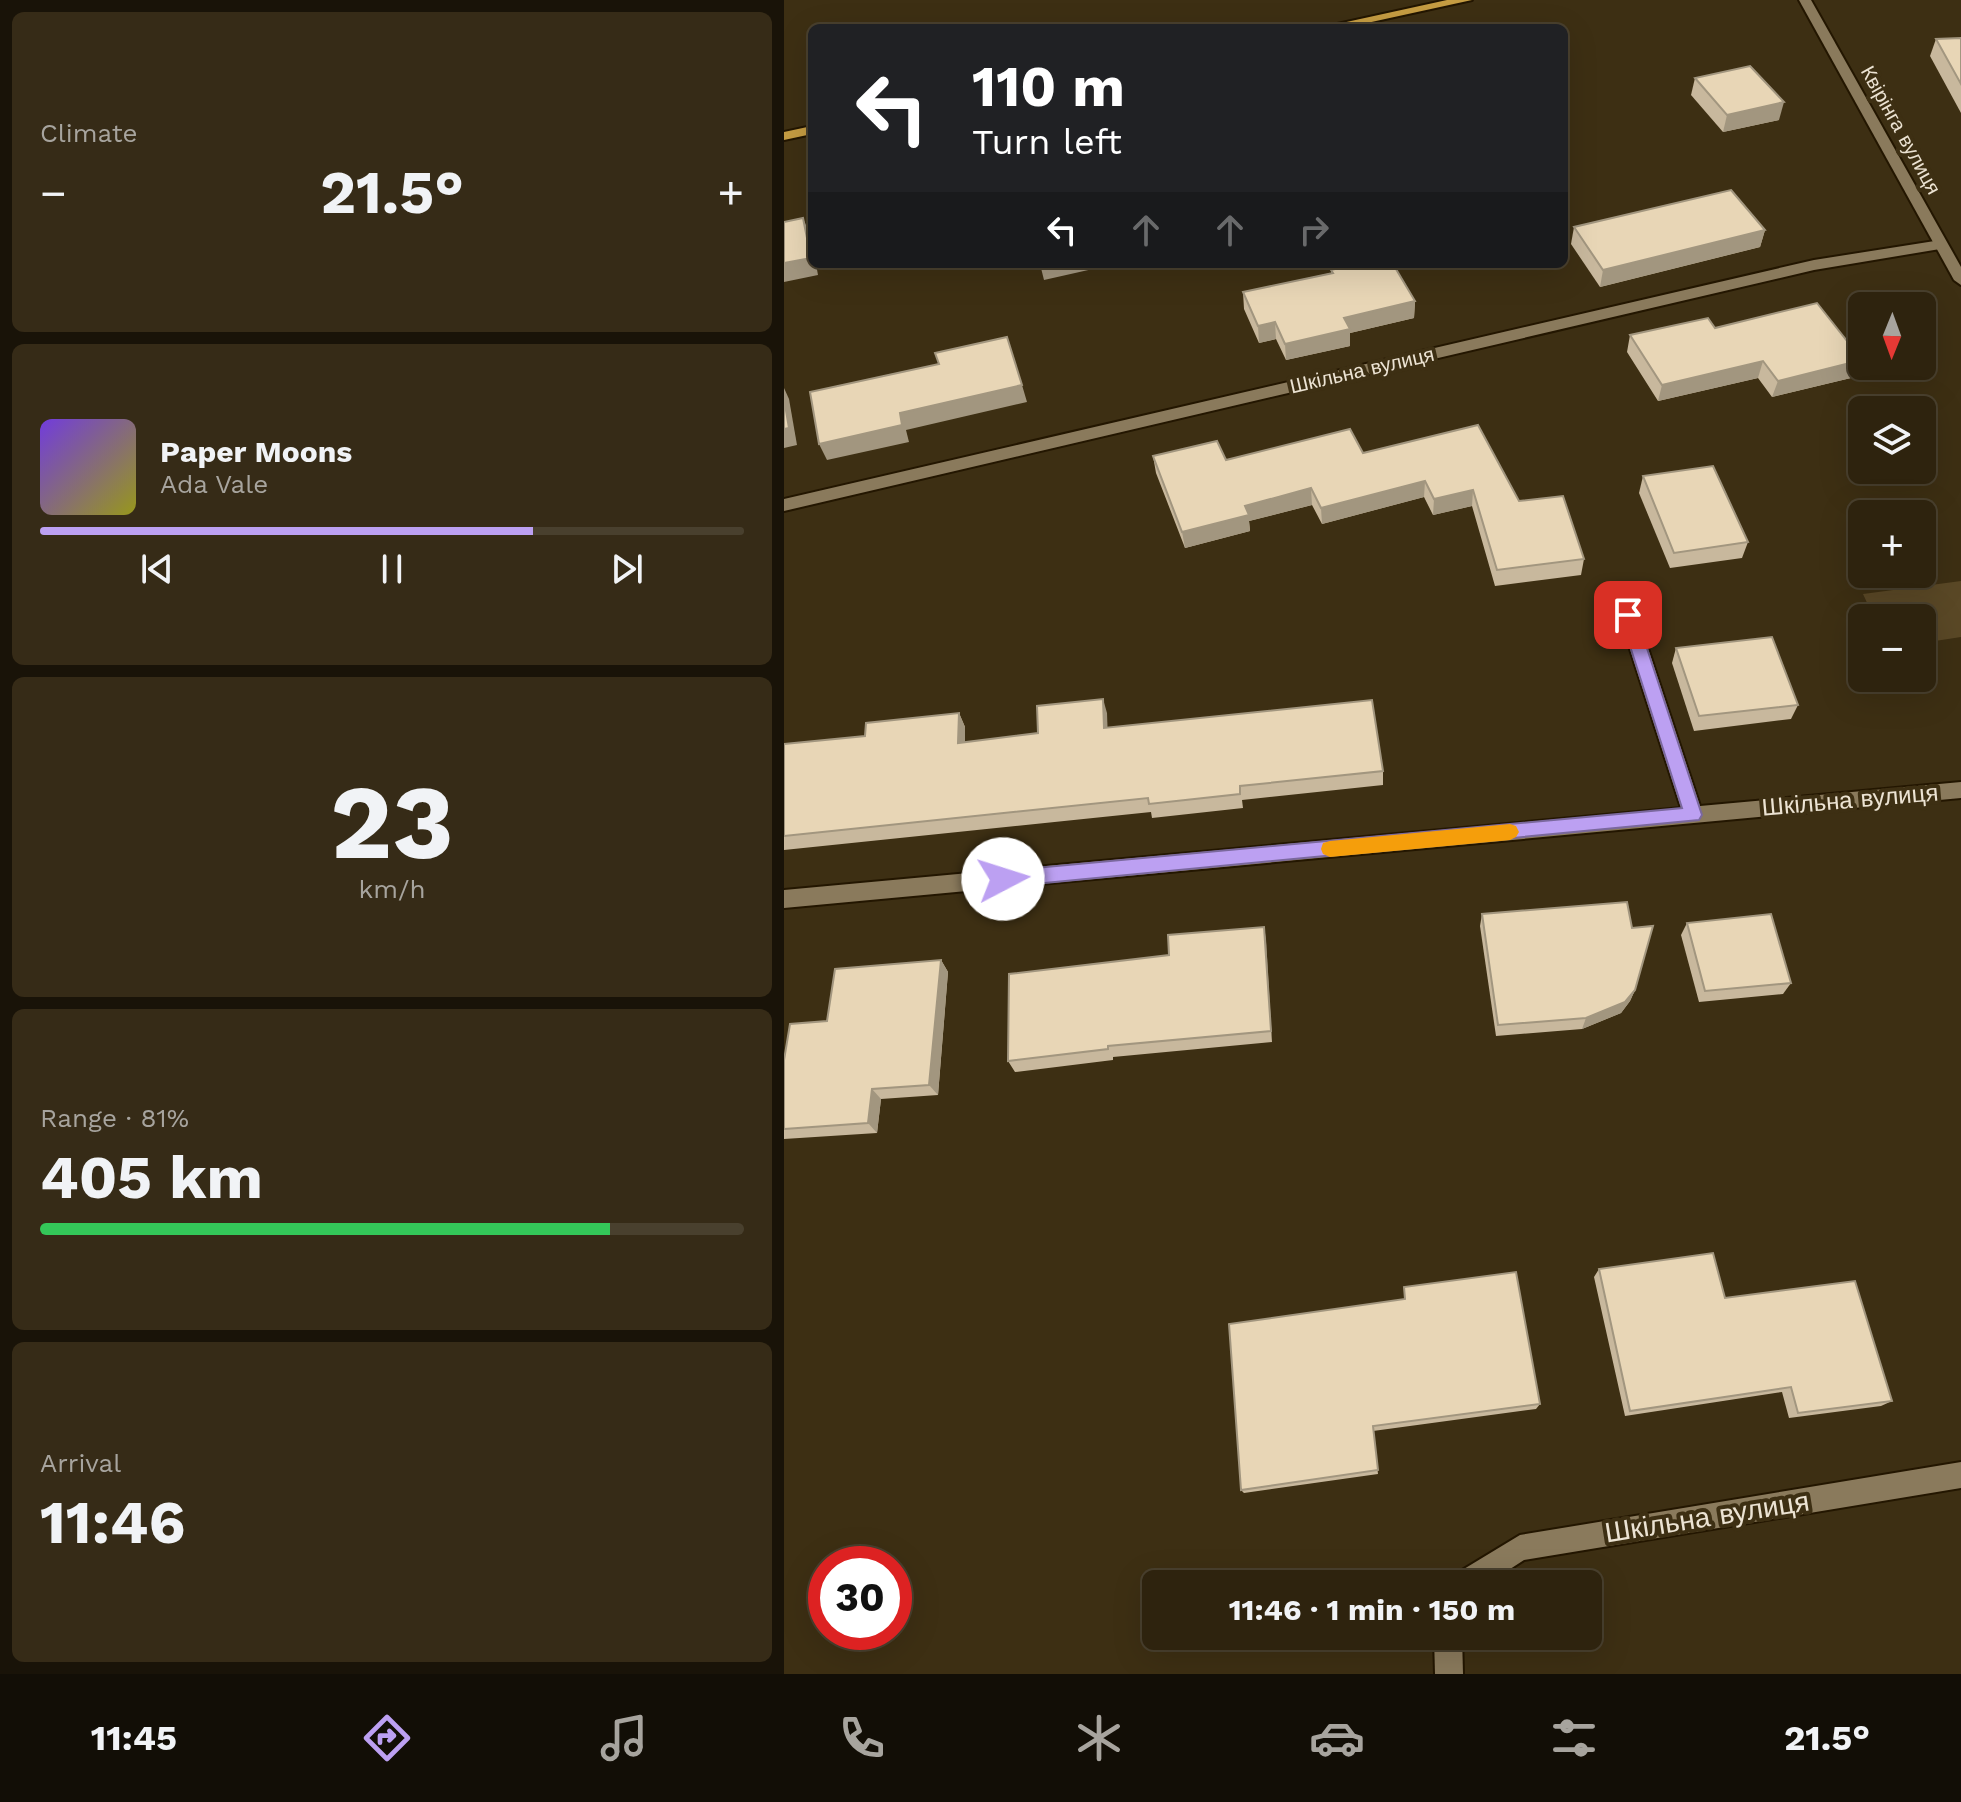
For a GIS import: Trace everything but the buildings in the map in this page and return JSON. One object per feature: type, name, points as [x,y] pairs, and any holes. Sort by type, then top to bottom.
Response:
[{"type":"main road","points":[[1345,24],[1466,0]]},
{"type":"main road","points":[[784,136],[808,131]]},
{"type":"street","name":"Квірінга вулиця","points":[[1805,0],[1961,280]]},
{"type":"street","name":"Шкільна вулиця","points":[[784,505],[1814,265],[1941,245]]},
{"type":"street","points":[[1628,615],[1693,815]]},
{"type":"street","name":"Шкільна вулиця","points":[[784,899],[1961,790]]},
{"type":"street","name":"Шкільна вулиця","points":[[1485,1570],[1520,1548],[1961,1475]]},
{"type":"street","points":[[1448,1650],[1449,1674]]},
{"type":"shaded area","points":[[1961,581],[1961,637],[1936,641],[1936,604],[1868,604],[1863,594],[1936,588],[1936,584]]},
{"type":"slow traffic","points":[[1330,849],[1510,832]]},
{"type":"route","points":[[1003,879],[1693,815],[1628,615]]}]
